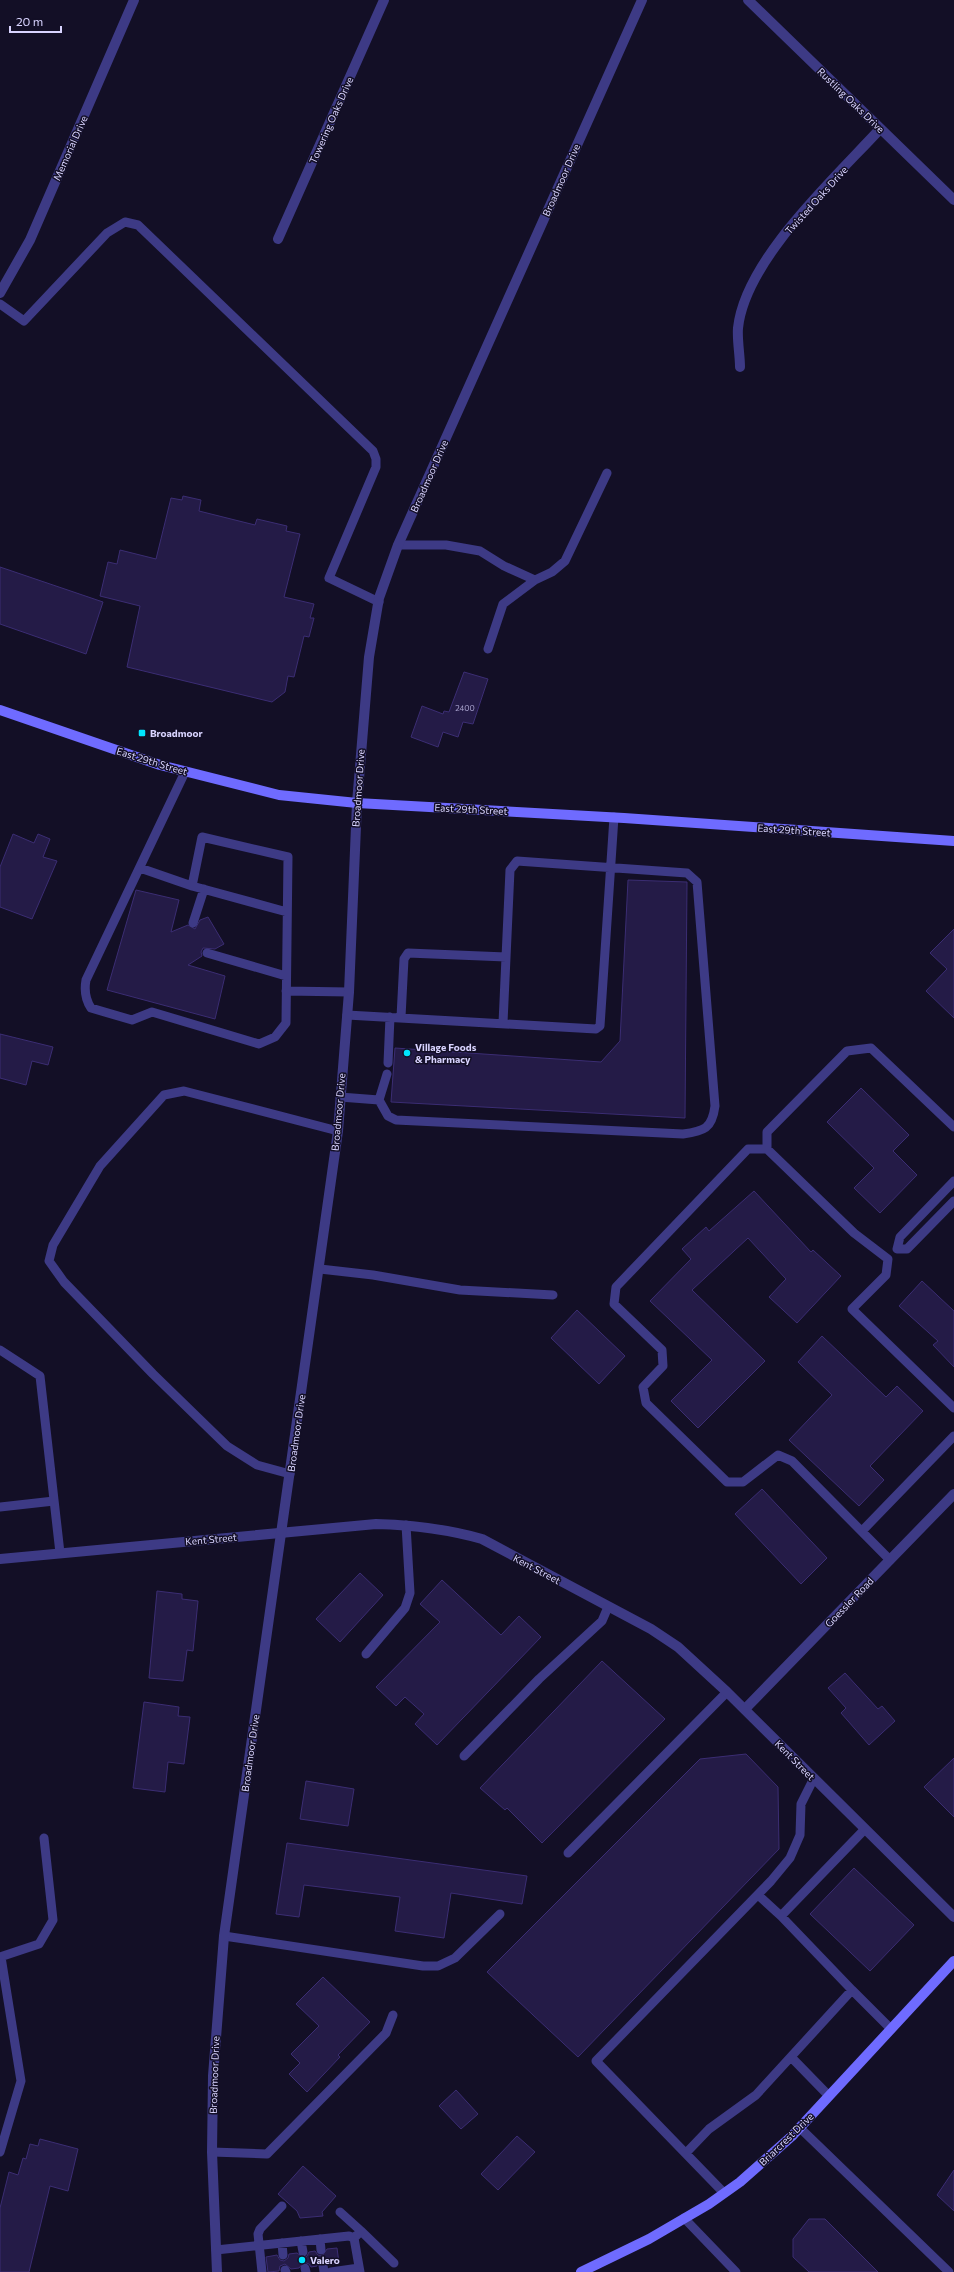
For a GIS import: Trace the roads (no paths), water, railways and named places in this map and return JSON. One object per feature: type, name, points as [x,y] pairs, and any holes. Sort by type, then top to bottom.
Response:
[{"type":"main road","name":"East 29th Street","points":[[0,710],[160,765],[279,795],[356,803],[614,817],[954,841]]},
{"type":"main road","name":"Briarcrest Drive","points":[[581,2272],[614,2257],[684,2218],[740,2182],[800,2128],[954,1961]]},
{"type":"street","name":"Memorial Drive","points":[[0,293],[30,240],[134,0]]},
{"type":"street","name":"Towering Oaks Drive","points":[[278,239],[384,0]]},
{"type":"street","name":"Broadmoor Drive","points":[[217,2272],[212,2152],[214,2049],[224,1936],[320,1269],[338,1131],[349,992],[356,803],[369,657],[379,602],[398,545],[642,0]]},
{"type":"street","name":"Rustling Oaks Drive","points":[[748,0],[954,200]]},
{"type":"street","name":"Twisted Oaks Drive","points":[[740,367],[738,328],[747,293],[792,223],[880,129]]},
{"type":"street","name":"Goessler Road","points":[[745,1709],[954,1494]]},
{"type":"street","name":"Kent Street","points":[[0,1559],[376,1524],[406,1525],[453,1530],[482,1538],[651,1629],[678,1647],[745,1709],[954,1917]]},
{"type":"lane","points":[[0,304],[24,321],[107,233],[125,222],[138,225],[374,451],[376,467],[329,578],[379,602]]},
{"type":"lane","points":[[488,649],[503,604],[535,580],[552,572],[564,561],[608,473]]},
{"type":"lane","points":[[398,545],[446,545],[480,551],[504,566],[535,580]]},
{"type":"lane","points":[[185,772],[86,980],[84,992],[86,1001],[91,1008],[132,1020],[152,1012],[259,1044],[275,1037],[286,1023],[288,857],[202,837],[192,886]]},
{"type":"lane","points":[[347,1015],[596,1029],[600,1026],[614,817]]},
{"type":"lane","points":[[387,1074],[379,1100],[388,1116],[396,1120],[683,1134],[697,1132],[708,1127],[713,1120],[715,1106],[697,882],[687,873],[611,866],[517,861],[512,865],[510,870],[503,1023]]},
{"type":"lane","points":[[140,868],[204,890],[287,912]]},
{"type":"lane","points":[[193,923],[204,890]]},
{"type":"lane","points":[[401,1017],[404,958],[408,953],[506,956]]},
{"type":"lane","points":[[207,954],[286,976]]},
{"type":"lane","points":[[286,991],[349,992]]},
{"type":"lane","points":[[388,1063],[390,1017]]},
{"type":"lane","points":[[767,1149],[767,1132],[847,1051],[871,1048],[954,1127]]},
{"type":"lane","points":[[290,1474],[257,1465],[227,1446],[153,1374],[64,1282],[49,1261],[53,1245],[100,1166],[164,1095],[184,1091],[338,1131]]},
{"type":"lane","points":[[340,1097],[379,1100]]},
{"type":"lane","points":[[888,1259],[854,1232],[767,1149],[748,1149],[616,1287],[614,1304],[662,1350],[663,1366],[643,1387],[646,1404],[727,1482],[743,1482],[778,1455],[792,1461],[890,1560]]},
{"type":"lane","points":[[954,1181],[900,1237],[897,1249],[888,1259],[886,1276],[852,1309],[954,1408]]},
{"type":"lane","points":[[897,1249],[907,1249],[954,1201]]},
{"type":"lane","points":[[320,1269],[373,1275],[460,1290],[553,1295]]},
{"type":"lane","points":[[0,1350],[40,1376],[60,1553]]},
{"type":"lane","points":[[862,1531],[954,1436]]},
{"type":"lane","points":[[0,1507],[54,1502]]},
{"type":"lane","points":[[366,1654],[405,1608],[410,1593],[406,1525]]},
{"type":"lane","points":[[464,1756],[539,1679],[602,1621],[608,1607]]},
{"type":"lane","points":[[568,1854],[727,1692]]},
{"type":"lane","points":[[724,2193],[596,2061],[758,1895],[790,1858],[800,1835],[801,1804],[814,1778]]},
{"type":"lane","points":[[781,1916],[865,1829]]},
{"type":"lane","points":[[0,2152],[21,2081],[1,1957],[39,1944],[53,1920],[44,1838]]},
{"type":"lane","points":[[758,1895],[781,1916],[891,2029]]},
{"type":"lane","points":[[224,1936],[423,1966],[438,1966],[455,1958],[500,1914]]},
{"type":"lane","points":[[686,2153],[709,2129],[756,2095],[852,1990]]},
{"type":"lane","points":[[212,2152],[267,2154],[386,2033],[393,2015]]},
{"type":"lane","points":[[791,2057],[829,2096]]},
{"type":"lane","points":[[800,2128],[949,2272]]},
{"type":"lane","points":[[262,2272],[258,2234],[260,2229],[282,2206]]},
{"type":"lane","points":[[340,2212],[357,2234],[394,2263]]},
{"type":"lane","points":[[684,2218],[736,2272]]},
{"type":"lane","points":[[216,2250],[357,2234]]},
{"type":"lane","points":[[331,2272],[359,2270],[357,2234]]},
{"type":"lane","points":[[320,2239],[321,2250]]},
{"type":"lane","points":[[301,2241],[303,2252]]},
{"type":"lane","points":[[282,2243],[284,2255]]},
{"type":"place","name":"Broadmoor","points":[[142,733]]},
{"type":"place","name":"Village Foods & Pharmacy","points":[[407,1053]]},
{"type":"place","name":"Valero","points":[[302,2260]]}]
